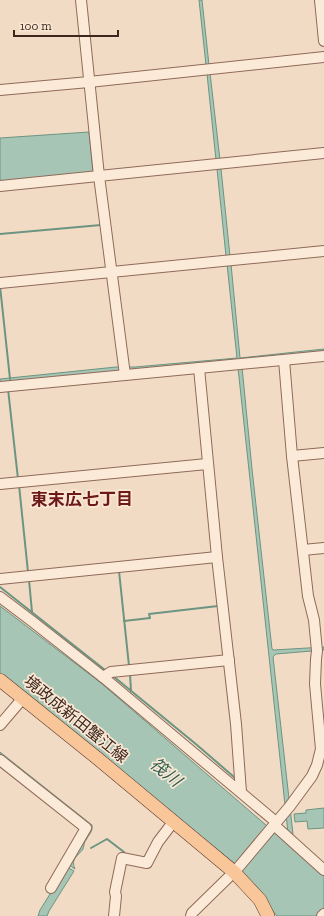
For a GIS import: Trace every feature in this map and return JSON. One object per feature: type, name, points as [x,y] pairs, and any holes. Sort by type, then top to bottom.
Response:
[{"type":"main road","name":"境政成新田蟹江線","points":[[0,680],[235,870],[260,900],[268,916]]},
{"type":"street","points":[[81,0],[99,176],[124,371]]},
{"type":"street","points":[[320,0],[324,41]]},
{"type":"street","points":[[0,90],[324,57]]},
{"type":"street","points":[[0,186],[324,154]]},
{"type":"street","points":[[0,283],[324,251]]},
{"type":"street","points":[[0,387],[124,371],[199,368],[324,356]]},
{"type":"street","points":[[191,916],[192,913],[235,870],[287,810],[312,776],[323,749],[315,684],[316,659],[319,651],[308,596],[292,456],[284,360]]},
{"type":"street","points":[[199,368],[217,558],[236,724],[241,792]]},
{"type":"street","points":[[292,456],[324,453]]},
{"type":"street","points":[[0,484],[208,464]]},
{"type":"street","points":[[303,550],[324,548]]},
{"type":"street","points":[[0,579],[217,558]]},
{"type":"street","points":[[0,597],[103,678],[229,784],[241,792],[274,825],[324,870]]},
{"type":"street","points":[[103,678],[111,672],[229,660]]},
{"type":"street","points":[[0,725],[23,698]]},
{"type":"street","points":[[0,760],[86,828],[51,888]]},
{"type":"street","points":[[114,916],[115,892],[122,858],[147,863],[158,842],[174,821]]},
{"type":"water","points":[[199,0],[202,0],[209,65],[206,65]]},
{"type":"water","points":[[210,73],[220,160],[216,160],[207,74]]},
{"type":"water","points":[[89,132],[93,172],[0,182],[0,138]]},
{"type":"water","points":[[217,169],[221,169],[230,256],[226,256]]},
{"type":"water","points":[[227,264],[231,264],[240,358],[324,349],[324,352],[0,383],[0,379],[116,367],[135,367],[237,358]]},
{"type":"water","points":[[242,367],[272,649],[324,647],[324,650],[276,654],[273,657],[293,834],[288,833],[238,368]]},
{"type":"water","name":"筏川","points":[[0,606],[101,683],[324,875],[324,916],[277,916],[235,864],[0,674]]},
{"type":"water","points":[[0,752],[92,825],[83,849],[74,860],[73,863],[75,869],[69,865],[90,826],[0,754]]},
{"type":"water","points":[[324,808],[324,828],[308,829],[307,821],[295,822],[294,814],[306,813],[306,810]]},
{"type":"water","points":[[67,867],[74,871],[47,916],[38,916],[40,910]]},
{"type":"waterway","points":[[0,234],[101,225]]},
{"type":"waterway","points":[[0,286],[10,379]]},
{"type":"waterway","points":[[8,389],[18,479]]},
{"type":"waterway","points":[[19,485],[28,572]]},
{"type":"waterway","points":[[119,571],[129,666]]},
{"type":"waterway","points":[[29,580],[32,612]]},
{"type":"waterway","points":[[0,587],[105,670]]},
{"type":"waterway","points":[[124,621],[150,618],[149,614],[218,606]]},
{"type":"waterway","points":[[130,674],[131,691]]},
{"type":"waterway","points":[[113,676],[234,777]]},
{"type":"waterway","points":[[91,848],[107,839],[124,852],[125,855]]},
{"type":"district","name":"東末広七丁目","points":[[82,499]]}]
